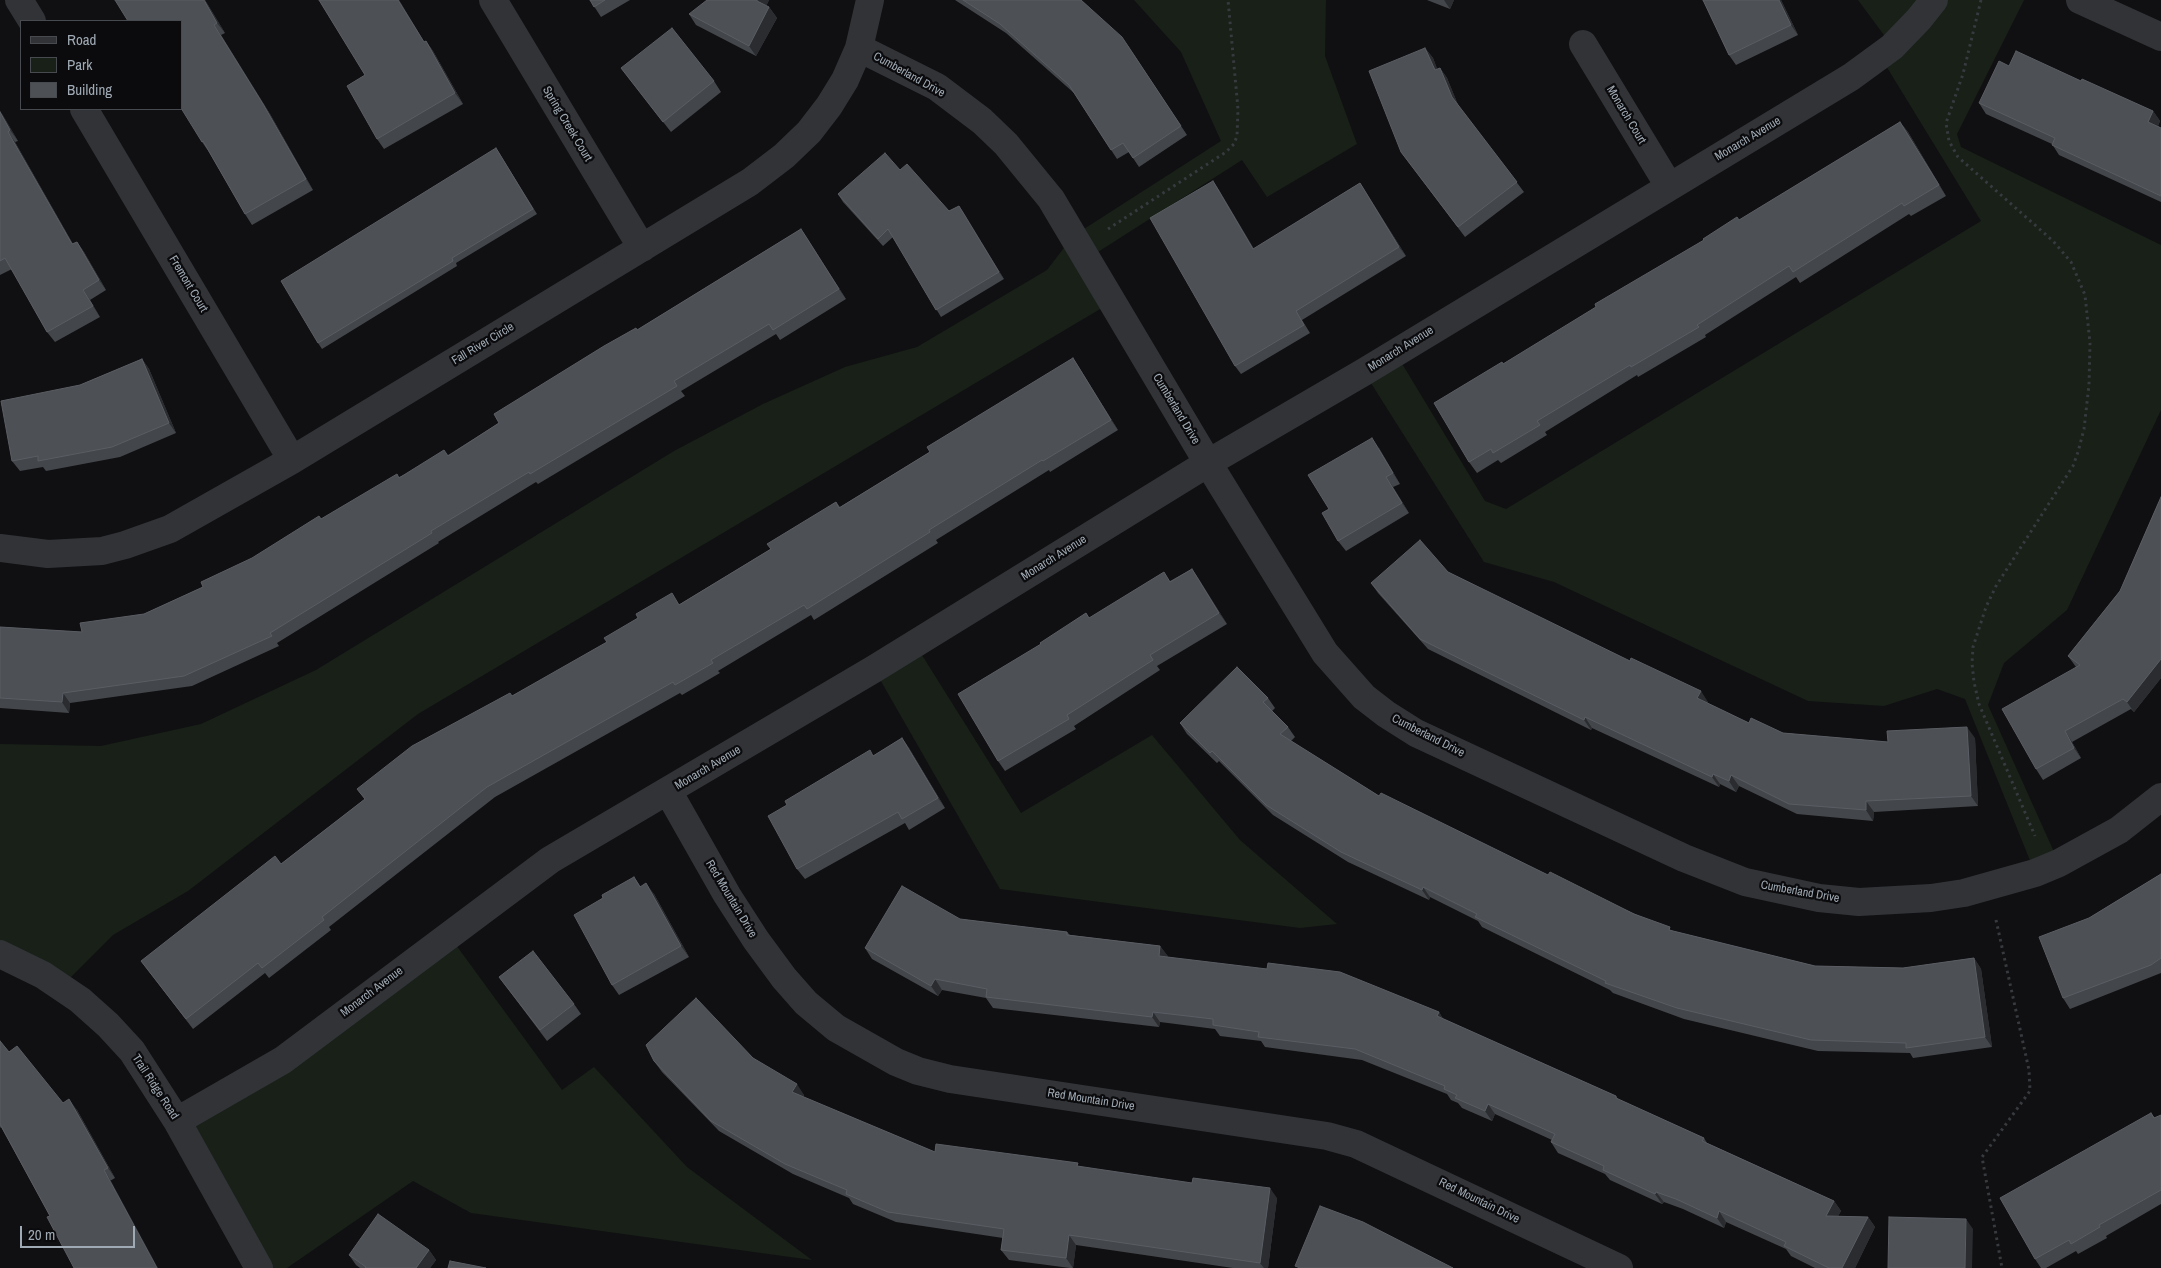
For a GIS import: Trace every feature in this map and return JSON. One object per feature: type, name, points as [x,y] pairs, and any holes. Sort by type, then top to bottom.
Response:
[{"type":"street","points":[[19,0],[31,20]]},
{"type":"street","name":"Spring Creek Court","points":[[493,0],[642,248]]},
{"type":"street","name":"Fall River Circle","points":[[0,548],[48,554],[102,550],[125,545],[170,530],[292,460],[750,182],[784,156],[809,132],[829,106],[845,80],[858,48],[870,0]]},
{"type":"street","name":"Monarch Avenue","points":[[177,1121],[283,1060],[550,860],[874,669],[1208,463],[1364,372],[1851,77],[1892,46],[1919,19],[1934,0]]},
{"type":"street","points":[[2080,0],[2161,37]]},
{"type":"street","name":"Monarch Court","points":[[1584,44],[1669,186]]},
{"type":"street","name":"Cumberland Drive","points":[[858,48],[937,87],[982,121],[1006,144],[1050,200],[1080,247],[1208,463],[1325,653],[1364,697],[1416,733],[1684,858],[1745,882],[1819,898],[1859,902],[1932,898],[1989,888],[2048,868],[2119,830],[2161,797]]},
{"type":"street","name":"Fremont Court","points":[[85,110],[292,460]]},
{"type":"street","name":"Red Mountain Drive","points":[[668,791],[727,895],[756,940],[784,978],[806,1003],[836,1028],[896,1062],[918,1071],[950,1079],[1327,1136],[1356,1144],[1619,1268]]},
{"type":"street","name":"Trail Ridge Road","points":[[0,954],[62,986],[108,1024],[132,1051],[177,1121],[259,1268]]},
{"type":"path","points":[[1080,247],[1226,152],[1234,144],[1237,136],[1238,109],[1228,0]]},
{"type":"path","points":[[1981,0],[1963,74],[1946,123],[1949,141],[1958,157],[2053,241],[2071,262],[2085,295],[2090,343],[2089,385],[2084,429],[2078,452],[2072,466],[1996,586],[1978,628],[1973,647],[1974,682],[1979,704],[2048,868]]},
{"type":"path","points":[[1989,888],[2029,1070],[2030,1091],[1982,1157],[2002,1268]]},
{"type":"green space","points":[[1134,0],[1326,0],[1325,56],[1357,144],[1267,197],[1242,160],[1087,259],[1112,302],[418,714],[188,891],[113,935],[62,986],[0,954],[0,744],[101,746],[201,724],[316,670],[674,451],[763,404],[845,367],[917,347],[1047,270],[1073,236],[1221,141],[1181,52]]},
{"type":"green space","points":[[1858,0],[2024,0],[1957,134],[1961,147],[2161,245],[2161,410],[2067,610],[2004,663],[1988,705],[2059,863],[2035,873],[1965,699],[1937,689],[1884,706],[1808,701],[1554,582],[1484,562],[1364,372],[1395,352],[1485,501],[1506,509],[1981,221],[1880,56],[1892,46]]},
{"type":"green space","points":[[915,644],[1021,813],[1152,735],[1240,840],[1337,924],[1300,928],[1000,889],[874,669]]},
{"type":"green space","points":[[448,934],[562,1090],[594,1067],[687,1167],[812,1260],[471,1213],[413,1181],[287,1268],[259,1268],[177,1121]]},
{"type":"building","points":[[115,0],[204,0],[217,23],[214,25],[263,104],[306,179],[245,214],[203,141],[182,110],[182,20],[127,20]]},
{"type":"building","points":[[319,0],[398,0],[424,42],[426,41],[455,93],[377,139],[347,86],[365,75]]},
{"type":"building","points":[[590,0],[605,0],[594,7]]},
{"type":"building","points":[[707,0],[757,0],[769,7],[749,46],[689,14]]},
{"type":"building","points":[[963,0],[1081,0],[1122,37],[1181,126],[1133,158],[1123,143],[1111,150],[1069,85],[1000,24]]},
{"type":"building","points":[[1703,0],[1779,0],[1791,25],[1729,55]]},
{"type":"building","points":[[672,28],[714,81],[663,122],[621,68]]},
{"type":"building","points":[[1425,48],[1435,70],[1440,68],[1452,97],[1517,182],[1458,227],[1401,152],[1369,71]]},
{"type":"building","points":[[2016,51],[2153,111],[2148,122],[2161,128],[2161,196],[2052,145],[2055,138],[1979,103],[1999,61],[2009,66]]},
{"type":"building","points":[[0,112],[10,130],[8,132],[72,244],[77,242],[99,280],[83,290],[93,306],[47,332],[5,258],[0,261]]},
{"type":"building","points":[[1900,122],[1939,185],[1904,206],[1902,203],[1793,272],[1789,266],[1697,325],[1699,327],[1631,367],[1630,365],[1537,421],[1540,425],[1493,453],[1491,449],[1469,462],[1434,403],[1502,362],[1503,364],[1596,307],[1595,304],[1704,240],[1737,217],[1739,220]]},
{"type":"building","points":[[496,148],[533,209],[452,258],[453,261],[318,343],[281,281]]},
{"type":"building","points":[[885,153],[900,170],[907,164],[949,211],[959,206],[999,272],[936,310],[888,229],[878,239],[838,194]]},
{"type":"building","points":[[1213,181],[1253,249],[1360,183],[1399,247],[1296,311],[1304,325],[1235,366],[1150,218]]},
{"type":"building","points":[[801,229],[839,289],[773,330],[769,324],[674,381],[677,386],[431,531],[432,533],[270,633],[272,636],[184,676],[63,693],[62,702],[0,698],[0,627],[82,632],[80,623],[144,614],[203,587],[201,582],[252,558],[319,516],[321,519],[397,474],[399,478],[444,450],[448,456],[499,423],[494,414],[604,346],[636,328],[637,330]]},
{"type":"building","points":[[1073,358],[1111,420],[929,530],[930,532],[807,609],[804,605],[711,660],[713,663],[675,685],[673,682],[487,787],[322,917],[324,920],[262,968],[258,963],[186,1019],[141,961],[275,856],[281,864],[365,799],[357,789],[412,746],[510,693],[512,696],[607,642],[604,638],[638,618],[636,614],[672,593],[679,605],[771,549],[767,544],[836,502],[839,508],[930,452],[927,447]]},
{"type":"building","points":[[142,359],[169,423],[112,447],[38,461],[38,456],[12,461],[1,401],[80,385]]},
{"type":"building","points":[[1372,438],[1393,473],[1386,477],[1402,503],[1338,541],[1322,513],[1329,509],[1308,475]]},
{"type":"building","points":[[2161,497],[2161,659],[2127,702],[2123,699],[2065,731],[2074,748],[2036,769],[2002,709],[2080,665],[2068,656],[2120,591]]},
{"type":"building","points":[[1420,540],[1448,572],[1630,661],[1631,658],[1701,691],[1697,698],[1749,723],[1751,718],[1783,733],[1888,742],[1887,731],[1967,727],[1971,796],[1866,801],[1866,810],[1789,804],[1731,775],[1729,781],[1713,774],[1712,777],[1585,717],[1584,720],[1420,639],[1371,583]]},
{"type":"building","points":[[1192,569],[1219,613],[1150,655],[1153,660],[1067,715],[1069,719],[998,761],[958,694],[1041,644],[1086,613],[1089,618],[1164,572],[1170,582]]},
{"type":"building","points":[[1237,667],[1268,698],[1263,702],[1288,727],[1280,734],[1379,796],[1381,793],[1548,875],[1550,872],[1634,914],[1670,927],[1669,930],[1815,966],[1903,968],[1974,958],[1985,1037],[1906,1048],[1906,1043],[1811,1040],[1677,1008],[1605,983],[1606,981],[1475,917],[1477,914],[1423,887],[1422,890],[1341,852],[1266,805],[1212,751],[1210,753],[1180,723]]},
{"type":"building","points":[[902,738],[938,798],[902,819],[898,812],[797,869],[768,816],[787,805],[785,801],[870,750],[873,756]]},
{"type":"building","points":[[2161,874],[2161,958],[2151,965],[2063,998],[2039,937],[2089,918]]},
{"type":"building","points":[[634,877],[640,887],[646,883],[681,946],[612,985],[574,915],[603,898],[602,895]]},
{"type":"building","points":[[902,886],[960,919],[1067,932],[1067,935],[1160,946],[1159,956],[1267,969],[1268,963],[1340,972],[1439,1012],[1437,1016],[1616,1096],[1616,1098],[1704,1138],[1702,1141],[1834,1201],[1826,1216],[1868,1217],[1842,1268],[1829,1268],[1784,1246],[1786,1242],[1719,1211],[1717,1218],[1676,1199],[1656,1192],[1655,1194],[1603,1170],[1604,1166],[1551,1142],[1555,1134],[1488,1104],[1485,1111],[1455,1098],[1457,1095],[1444,1089],[1445,1086],[1355,1049],[1258,1037],[1259,1032],[1213,1025],[1213,1019],[1153,1012],[1152,1017],[986,997],[987,989],[935,979],[931,986],[865,948]]},
{"type":"building","points":[[533,951],[574,1004],[540,1030],[499,977]]},
{"type":"building","points":[[696,998],[753,1058],[797,1084],[792,1092],[935,1152],[936,1144],[1078,1163],[1077,1166],[1192,1183],[1193,1178],[1270,1188],[1260,1263],[1069,1235],[1066,1258],[1001,1250],[1004,1229],[888,1212],[846,1194],[847,1190],[785,1164],[711,1121],[654,1061],[646,1045]]},
{"type":"building","points":[[0,1041],[9,1052],[17,1046],[63,1103],[69,1099],[108,1168],[104,1170],[157,1268],[74,1268],[47,1217],[50,1216],[0,1124]]},
{"type":"building","points":[[2151,1113],[2154,1118],[2161,1115],[2161,1190],[2099,1225],[2100,1227],[2071,1244],[2069,1240],[2035,1259],[2000,1198]]},
{"type":"building","points":[[1320,1206],[1363,1222],[1453,1268],[1300,1268],[1295,1266]]},
{"type":"building","points":[[378,1214],[429,1250],[416,1268],[365,1268],[349,1255]]},
{"type":"building","points":[[1889,1217],[1966,1219],[1965,1268],[1888,1268]]},
{"type":"building","points":[[450,1261],[486,1268],[448,1268]]}]
